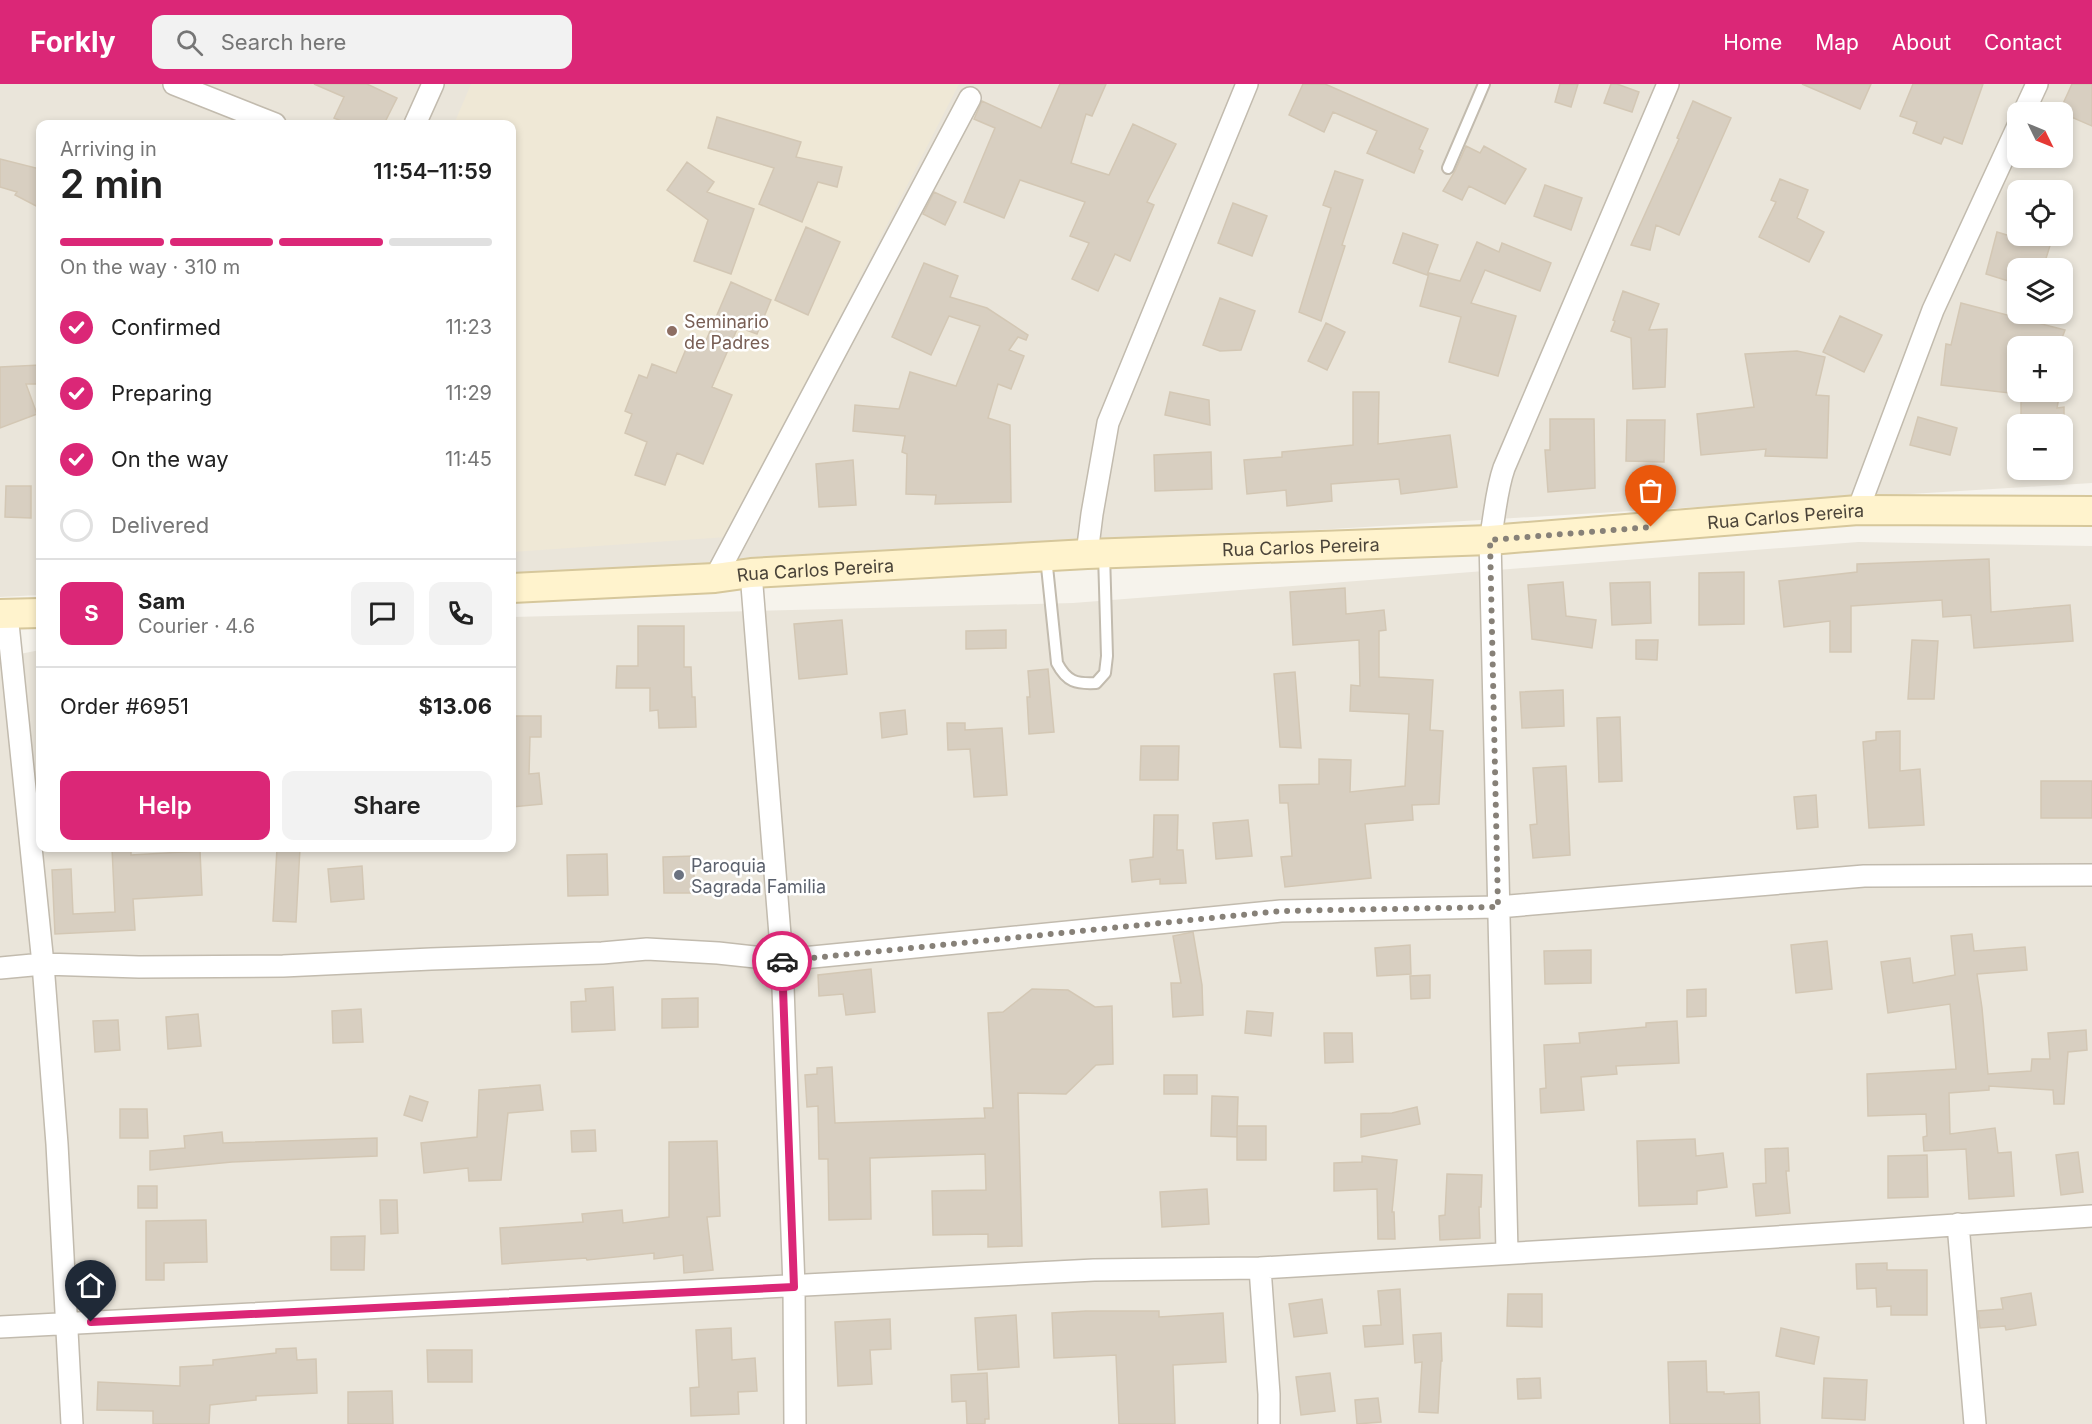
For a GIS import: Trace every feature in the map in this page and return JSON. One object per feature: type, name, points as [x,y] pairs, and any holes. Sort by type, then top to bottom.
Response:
[{"type":"main road","name":"Rua Carlos Pereira","points":[[516,588],[716,578],[751,573],[1046,556],[1490,540],[1858,510],[2092,511]]},
{"type":"main road","points":[[3,614],[36,612]]},
{"type":"street","points":[[174,84],[265,120]]},
{"type":"street","points":[[417,120],[433,84]]},
{"type":"street","points":[[1096,554],[1092,514],[1108,423],[1247,84]]},
{"type":"street","points":[[1507,1252],[1490,540],[1496,511],[1497,488],[1668,84]]},
{"type":"street","points":[[2029,102],[2037,84]]},
{"type":"street","points":[[716,578],[970,98]]},
{"type":"street","points":[[1858,510],[1933,310],[2007,150]]},
{"type":"street","points":[[751,573],[782,960],[794,1287],[795,1424]]},
{"type":"street","points":[[3,614],[43,964],[57,1144],[72,1424]]},
{"type":"street","points":[[0,968],[43,964],[139,967],[283,966],[647,950],[718,952],[782,960],[1281,911],[1498,907],[1864,876],[2092,875]]},
{"type":"street","points":[[0,1327],[1094,1270],[1260,1268],[2092,1216]]},
{"type":"street","points":[[1958,1224],[1975,1424]]},
{"type":"street","points":[[1260,1268],[1269,1424]]},
{"type":"lane","points":[[1448,168],[1484,84]]},
{"type":"lane","points":[[1046,556],[1057,663],[1064,675],[1079,684],[1096,683],[1105,674],[1107,656],[1096,554]]},
{"type":"shaded area","points":[[0,84],[2092,84],[2092,483],[1070,545],[516,573],[516,120],[36,120],[36,595],[0,597]]},
{"type":"shaded area","name":"Seminario de Padres","points":[[471,84],[959,84],[727,537],[516,552],[516,120],[456,120]]},
{"type":"shaded area","points":[[1858,542],[2092,546],[2092,1424],[0,1424],[0,658],[36,651],[36,852],[516,852],[516,617],[1073,603]]},
{"type":"building","points":[[314,84],[367,84],[397,98],[386,120],[339,120],[334,118],[344,97]]},
{"type":"building","points":[[1060,84],[1106,84],[1092,116],[1086,114],[1071,163],[1109,175],[1133,124],[1176,144],[1147,202],[1154,205],[1130,261],[1115,254],[1098,291],[1072,279],[1089,243],[1070,236],[1085,202],[1020,180],[1004,218],[964,202],[995,128],[974,119],[982,101],[1041,128]]},
{"type":"building","points":[[1303,84],[1325,84],[1428,129],[1419,149],[1423,151],[1414,173],[1367,153],[1377,131],[1333,112],[1324,132],[1289,115]]},
{"type":"building","points":[[1560,84],[1578,84],[1571,107],[1555,102]]},
{"type":"building","points":[[1611,84],[1639,92],[1632,112],[1604,103]]},
{"type":"building","points":[[1802,84],[1871,84],[1860,109]]},
{"type":"building","points":[[1913,84],[1983,84],[1962,144],[1944,137],[1941,144],[1913,133],[1917,122],[1900,116]]},
{"type":"building","points":[[2072,84],[2092,84],[2092,126],[2073,118],[2073,102],[2064,102]]},
{"type":"building","points":[[1693,101],[1731,118],[1679,235],[1656,225],[1650,250],[1631,245],[1679,139],[1677,138]]},
{"type":"building","points":[[717,117],[801,142],[796,157],[842,167],[837,187],[818,182],[802,222],[759,204],[774,168],[708,148]]},
{"type":"building","points":[[1466,146],[1480,153],[1484,146],[1526,169],[1505,204],[1469,186],[1462,200],[1443,191]]},
{"type":"building","points":[[0,159],[36,168],[36,206],[15,195],[17,192],[0,187]]},
{"type":"building","points":[[687,162],[714,182],[707,192],[754,209],[731,274],[694,261],[708,220],[667,190]]},
{"type":"building","points":[[1335,171],[1363,180],[1321,321],[1299,312],[1331,208],[1323,205]]},
{"type":"building","points":[[1780,179],[1808,190],[1797,218],[1824,232],[1809,262],[1759,237],[1776,202],[1771,200]]},
{"type":"building","points":[[1545,185],[1582,198],[1571,230],[1534,216]]},
{"type":"building","points":[[934,192],[956,202],[945,225],[923,214]]},
{"type":"building","points":[[1233,203],[1267,216],[1252,256],[1218,243]]},
{"type":"building","points":[[806,227],[840,242],[808,315],[775,300]]},
{"type":"building","points":[[1997,232],[2007,235],[2007,246],[2050,246],[2046,258],[2007,258],[2007,281],[1986,274]]},
{"type":"building","points":[[1403,233],[1438,245],[1427,275],[1393,263]]},
{"type":"building","points":[[1477,242],[1499,252],[1502,243],[1551,263],[1540,291],[1485,270],[1471,303],[1516,316],[1498,376],[1449,362],[1461,317],[1420,306],[1429,273],[1460,281]]},
{"type":"building","points":[[924,263],[958,276],[950,297],[987,308],[1028,335],[1026,340],[1018,337],[1009,350],[1024,356],[1011,389],[998,384],[988,418],[1010,425],[1011,502],[935,504],[936,495],[906,494],[907,454],[902,452],[905,436],[853,431],[855,405],[899,409],[910,372],[956,386],[980,326],[949,316],[931,355],[892,337]]},
{"type":"building","points":[[731,282],[771,300],[757,334],[738,327],[712,387],[732,395],[703,464],[677,453],[665,485],[635,475],[647,442],[625,433],[632,414],[625,411],[639,375],[647,378],[652,364],[676,373],[691,337],[705,343]]},
{"type":"building","points":[[1623,291],[1659,304],[1649,330],[1667,329],[1665,387],[1633,389],[1631,338],[1611,331]]},
{"type":"building","points":[[1220,298],[1255,311],[1241,350],[1220,351],[1203,345]]},
{"type":"building","points":[[1961,303],[2007,315],[2007,324],[2042,324],[2065,330],[2063,336],[2007,336],[2007,393],[1941,385],[1946,344],[1951,345]]},
{"type":"building","points":[[1840,316],[1882,335],[1864,372],[1823,352]]},
{"type":"building","points":[[1326,323],[1345,332],[1327,370],[1308,361]]},
{"type":"building","points":[[1797,351],[1825,357],[1816,395],[1829,396],[1827,458],[1765,456],[1766,449],[1701,455],[1697,414],[1754,407],[1745,354]]},
{"type":"building","points":[[36,365],[36,384],[26,384],[36,414],[0,428],[0,367]]},
{"type":"building","points":[[1170,392],[1209,400],[1210,425],[1165,415]]},
{"type":"building","points":[[1353,392],[1379,392],[1378,444],[1450,435],[1457,487],[1401,494],[1399,479],[1331,484],[1332,501],[1287,506],[1286,490],[1247,494],[1244,460],[1282,457],[1282,452],[1353,445]]},
{"type":"building","points":[[2021,402],[2058,402],[2057,408],[2064,407],[2064,414],[2021,414]]},
{"type":"building","points":[[1918,417],[1957,428],[1950,455],[1910,445]]},
{"type":"building","points":[[1550,419],[1594,419],[1595,488],[1548,492],[1545,450],[1550,450]]},
{"type":"building","points":[[1627,420],[1665,420],[1664,462],[1626,461]]},
{"type":"building","points":[[1211,452],[1212,489],[1155,491],[1154,455]]},
{"type":"building","points":[[853,460],[856,505],[819,507],[816,464]]},
{"type":"building","points":[[6,486],[31,486],[31,518],[5,517]]},
{"type":"building","points":[[1989,559],[1991,612],[2070,605],[2073,641],[1974,648],[1971,615],[1943,617],[1942,600],[1851,606],[1851,652],[1830,652],[1830,621],[1784,627],[1779,581],[1857,572],[1857,564]]},
{"type":"building","points":[[1744,572],[1744,624],[1699,625],[1699,573]]},
{"type":"building","points":[[1563,582],[1566,616],[1596,620],[1592,648],[1532,639],[1528,585]]},
{"type":"building","points":[[1650,582],[1651,623],[1612,625],[1610,583]]},
{"type":"building","points":[[1345,588],[1346,614],[1384,610],[1386,630],[1379,631],[1379,677],[1433,680],[1430,730],[1443,731],[1439,804],[1412,805],[1413,820],[1365,824],[1371,878],[1285,887],[1281,857],[1292,856],[1288,803],[1280,803],[1279,785],[1319,784],[1319,759],[1351,760],[1350,792],[1405,786],[1409,714],[1350,711],[1351,685],[1360,686],[1359,640],[1293,645],[1290,592]]},
{"type":"building","points":[[842,620],[847,674],[799,679],[794,624]]},
{"type":"building","points":[[638,626],[684,626],[684,667],[691,667],[696,727],[659,728],[658,710],[650,711],[650,688],[616,688],[617,666],[638,666]]},
{"type":"building","points":[[1006,630],[1006,648],[966,649],[966,631]]},
{"type":"building","points":[[1636,640],[1658,640],[1657,660],[1636,659]]},
{"type":"building","points":[[1912,640],[1938,641],[1934,699],[1908,699]]},
{"type":"building","points":[[1048,669],[1054,732],[1029,734],[1028,671]]},
{"type":"building","points":[[1295,672],[1301,748],[1280,747],[1274,674]]},
{"type":"building","points":[[1563,690],[1564,726],[1522,728],[1520,692]]},
{"type":"building","points":[[905,710],[907,734],[882,738],[880,713]]},
{"type":"building","points":[[516,716],[541,716],[541,737],[530,737],[529,774],[539,773],[542,804],[516,807]]},
{"type":"building","points":[[1620,717],[1622,781],[1599,782],[1597,718]]},
{"type":"building","points":[[947,723],[965,723],[965,730],[1002,728],[1007,795],[974,797],[970,749],[948,750]]},
{"type":"building","points":[[1900,731],[1900,771],[1920,769],[1924,825],[1869,828],[1863,742],[1876,740],[1876,732]]},
{"type":"building","points":[[1141,746],[1179,746],[1178,780],[1140,780]]},
{"type":"building","points":[[1566,766],[1570,855],[1533,858],[1530,825],[1537,824],[1533,768]]},
{"type":"building","points":[[2041,781],[2092,781],[2092,818],[2041,818]]},
{"type":"building","points":[[1816,795],[1818,827],[1797,829],[1794,797]]},
{"type":"building","points":[[1154,815],[1178,815],[1177,850],[1183,850],[1186,883],[1160,884],[1160,879],[1132,882],[1130,860],[1153,857]]},
{"type":"building","points":[[1248,820],[1252,856],[1216,859],[1213,823]]},
{"type":"building","points":[[112,852],[131,852],[131,855],[200,852],[202,895],[133,899],[135,930],[55,934],[52,870],[71,869],[73,914],[115,912]]},
{"type":"building","points":[[277,852],[300,852],[296,922],[273,921]]},
{"type":"building","points":[[607,854],[608,895],[568,896],[567,855]]},
{"type":"building","name":"Paroquia Sagrada Familia","points":[[694,856],[694,893],[664,893],[663,857]]},
{"type":"building","points":[[362,866],[364,899],[331,902],[328,869]]},
{"type":"building","points":[[1193,932],[1202,985],[1203,1015],[1173,1017],[1171,983],[1181,983],[1173,936]]},
{"type":"building","points":[[1972,934],[1974,951],[2025,947],[2027,970],[1977,974],[1988,1074],[2031,1071],[2032,1059],[2050,1059],[2048,1033],[2086,1030],[2087,1050],[2068,1052],[2064,1104],[2054,1104],[2053,1090],[1989,1086],[1989,1090],[1949,1093],[1950,1134],[1995,1128],[1998,1153],[2011,1152],[2014,1196],[1969,1199],[1966,1149],[1924,1151],[1923,1137],[1927,1136],[1926,1114],[1868,1116],[1867,1074],[1956,1069],[1950,1004],[1888,1013],[1881,962],[1910,958],[1913,983],[1955,975],[1951,936]]},
{"type":"building","points":[[1827,941],[1832,989],[1796,993],[1791,945]]},
{"type":"building","points":[[1410,945],[1411,974],[1377,976],[1375,948]]},
{"type":"building","points":[[1591,950],[1591,983],[1545,984],[1544,951]]},
{"type":"building","points":[[871,969],[875,1012],[846,1015],[843,994],[819,996],[818,975]]},
{"type":"building","points":[[1430,975],[1430,998],[1411,999],[1410,976]]},
{"type":"building","points":[[613,987],[615,1030],[572,1032],[571,1002],[586,1001],[585,989]]},
{"type":"building","points":[[1032,989],[1068,990],[1095,1007],[1112,1006],[1113,1064],[1096,1065],[1066,1094],[1018,1093],[1022,1246],[988,1247],[988,1234],[933,1235],[932,1191],[986,1190],[985,1154],[870,1158],[871,1219],[829,1220],[828,1159],[819,1159],[818,1106],[807,1107],[805,1075],[817,1074],[817,1068],[832,1067],[835,1123],[985,1118],[984,1108],[993,1108],[988,1013],[1003,1012]]},
{"type":"building","points":[[1706,989],[1706,1016],[1687,1017],[1687,990]]},
{"type":"building","points":[[698,998],[698,1027],[662,1028],[662,999]]},
{"type":"building","points":[[361,1009],[363,1042],[333,1043],[332,1011]]},
{"type":"building","points":[[1247,1011],[1273,1013],[1271,1036],[1245,1033]]},
{"type":"building","points":[[198,1014],[201,1046],[168,1049],[166,1017]]},
{"type":"building","points":[[118,1020],[120,1050],[95,1052],[93,1021]]},
{"type":"building","points":[[1677,1021],[1679,1063],[1616,1066],[1617,1074],[1581,1077],[1584,1110],[1541,1113],[1540,1089],[1546,1088],[1544,1045],[1580,1043],[1579,1033],[1646,1027],[1646,1023]]},
{"type":"building","points":[[1324,1033],[1352,1033],[1353,1062],[1325,1063]]},
{"type":"building","points":[[1164,1075],[1197,1075],[1197,1094],[1164,1094]]},
{"type":"building","points":[[540,1085],[543,1110],[508,1113],[501,1180],[469,1181],[468,1168],[424,1173],[421,1143],[477,1137],[479,1090]]},
{"type":"building","points":[[410,1096],[428,1102],[422,1121],[404,1115]]},
{"type":"building","points":[[1212,1096],[1238,1097],[1237,1137],[1211,1136]]},
{"type":"building","points":[[1417,1107],[1420,1124],[1361,1137],[1361,1114],[1392,1113]]},
{"type":"building","points":[[120,1109],[147,1109],[148,1138],[120,1138]]},
{"type":"building","points":[[1237,1126],[1266,1126],[1266,1160],[1237,1160]]},
{"type":"building","points":[[595,1130],[596,1151],[572,1152],[571,1131]]},
{"type":"building","points":[[222,1132],[223,1143],[377,1138],[377,1156],[232,1162],[150,1170],[150,1151],[185,1148],[184,1136]]},
{"type":"building","points":[[1695,1139],[1696,1156],[1723,1153],[1727,1187],[1697,1191],[1697,1204],[1639,1206],[1637,1141]]},
{"type":"building","points":[[717,1141],[720,1216],[707,1217],[713,1270],[684,1273],[683,1255],[654,1259],[654,1253],[587,1260],[586,1258],[502,1264],[500,1228],[583,1222],[582,1214],[622,1210],[623,1223],[669,1217],[669,1142]]},
{"type":"building","points":[[1788,1148],[1789,1171],[1786,1171],[1790,1213],[1756,1216],[1753,1184],[1766,1183],[1765,1149]]},
{"type":"building","points":[[2078,1152],[2083,1192],[2061,1195],[2056,1155]]},
{"type":"building","points":[[1927,1155],[1928,1197],[1888,1198],[1888,1156]]},
{"type":"building","points":[[1362,1156],[1397,1160],[1392,1212],[1394,1212],[1395,1239],[1378,1239],[1377,1189],[1334,1191],[1334,1163],[1362,1162]]},
{"type":"building","points":[[1447,1174],[1482,1175],[1481,1207],[1479,1207],[1480,1238],[1440,1240],[1439,1216],[1445,1215]]},
{"type":"building","points":[[138,1186],[157,1186],[157,1208],[138,1208]]},
{"type":"building","points":[[1207,1189],[1209,1224],[1162,1227],[1160,1192]]},
{"type":"building","points":[[380,1200],[397,1200],[398,1233],[381,1234]]},
{"type":"building","points":[[206,1220],[207,1262],[164,1263],[164,1280],[146,1280],[146,1221]]},
{"type":"building","points":[[365,1236],[364,1270],[331,1270],[331,1237]]},
{"type":"building","points":[[1887,1263],[1887,1270],[1927,1270],[1927,1315],[1891,1315],[1891,1306],[1877,1307],[1876,1288],[1857,1289],[1856,1264]]},
{"type":"building","points":[[1400,1289],[1403,1344],[1365,1347],[1363,1326],[1381,1325],[1378,1291]]},
{"type":"building","points":[[2031,1293],[2036,1325],[2006,1330],[2005,1326],[1980,1328],[1978,1311],[2003,1309],[2001,1298]]},
{"type":"building","points":[[1508,1294],[1542,1294],[1542,1327],[1507,1326]]},
{"type":"building","points":[[1322,1299],[1327,1333],[1294,1337],[1289,1304]]},
{"type":"building","points":[[1159,1311],[1159,1317],[1223,1313],[1226,1362],[1173,1365],[1175,1424],[1119,1424],[1116,1355],[1054,1358],[1052,1313]]},
{"type":"building","points":[[1016,1315],[1019,1367],[978,1370],[975,1318]]},
{"type":"building","points":[[890,1319],[891,1349],[870,1350],[872,1384],[838,1386],[835,1322]]},
{"type":"building","points":[[731,1328],[732,1360],[755,1358],[757,1391],[738,1392],[739,1414],[691,1416],[690,1388],[699,1387],[696,1330]]},
{"type":"building","points":[[1781,1328],[1819,1337],[1814,1364],[1776,1356]]},
{"type":"building","points":[[1441,1333],[1442,1361],[1438,1413],[1419,1412],[1422,1362],[1415,1363],[1413,1335]]},
{"type":"building","points":[[296,1348],[297,1360],[316,1359],[317,1393],[256,1396],[256,1400],[210,1405],[209,1424],[153,1424],[153,1411],[97,1410],[98,1382],[180,1386],[180,1367],[213,1365],[213,1360],[276,1353],[276,1349]]},
{"type":"building","points":[[427,1350],[472,1350],[472,1382],[428,1382]]},
{"type":"building","points":[[1706,1361],[1707,1392],[1724,1392],[1724,1394],[1759,1392],[1760,1424],[1670,1424],[1668,1362]]},
{"type":"building","points":[[987,1373],[989,1419],[985,1419],[985,1424],[967,1424],[966,1401],[952,1402],[951,1375]]},
{"type":"building","points":[[1330,1373],[1335,1411],[1301,1415],[1296,1377]]},
{"type":"building","points":[[1540,1378],[1541,1398],[1518,1399],[1517,1379]]},
{"type":"building","points":[[1824,1378],[1867,1380],[1865,1420],[1822,1418]]},
{"type":"building","points":[[392,1391],[393,1424],[348,1424],[348,1392]]},
{"type":"building","points":[[1378,1398],[1381,1422],[1357,1424],[1355,1400]]},
{"type":"way so far","points":[[782,961],[1281,911],[1498,907],[1490,540],[1651,527]]},
{"type":"place","name":"Seminario de Padres","points":[[672,331]]},
{"type":"place","name":"Paroquia Sagrada Familia","points":[[679,875]]},
{"type":"route","points":[[91,1322],[794,1287],[782,961]]}]
